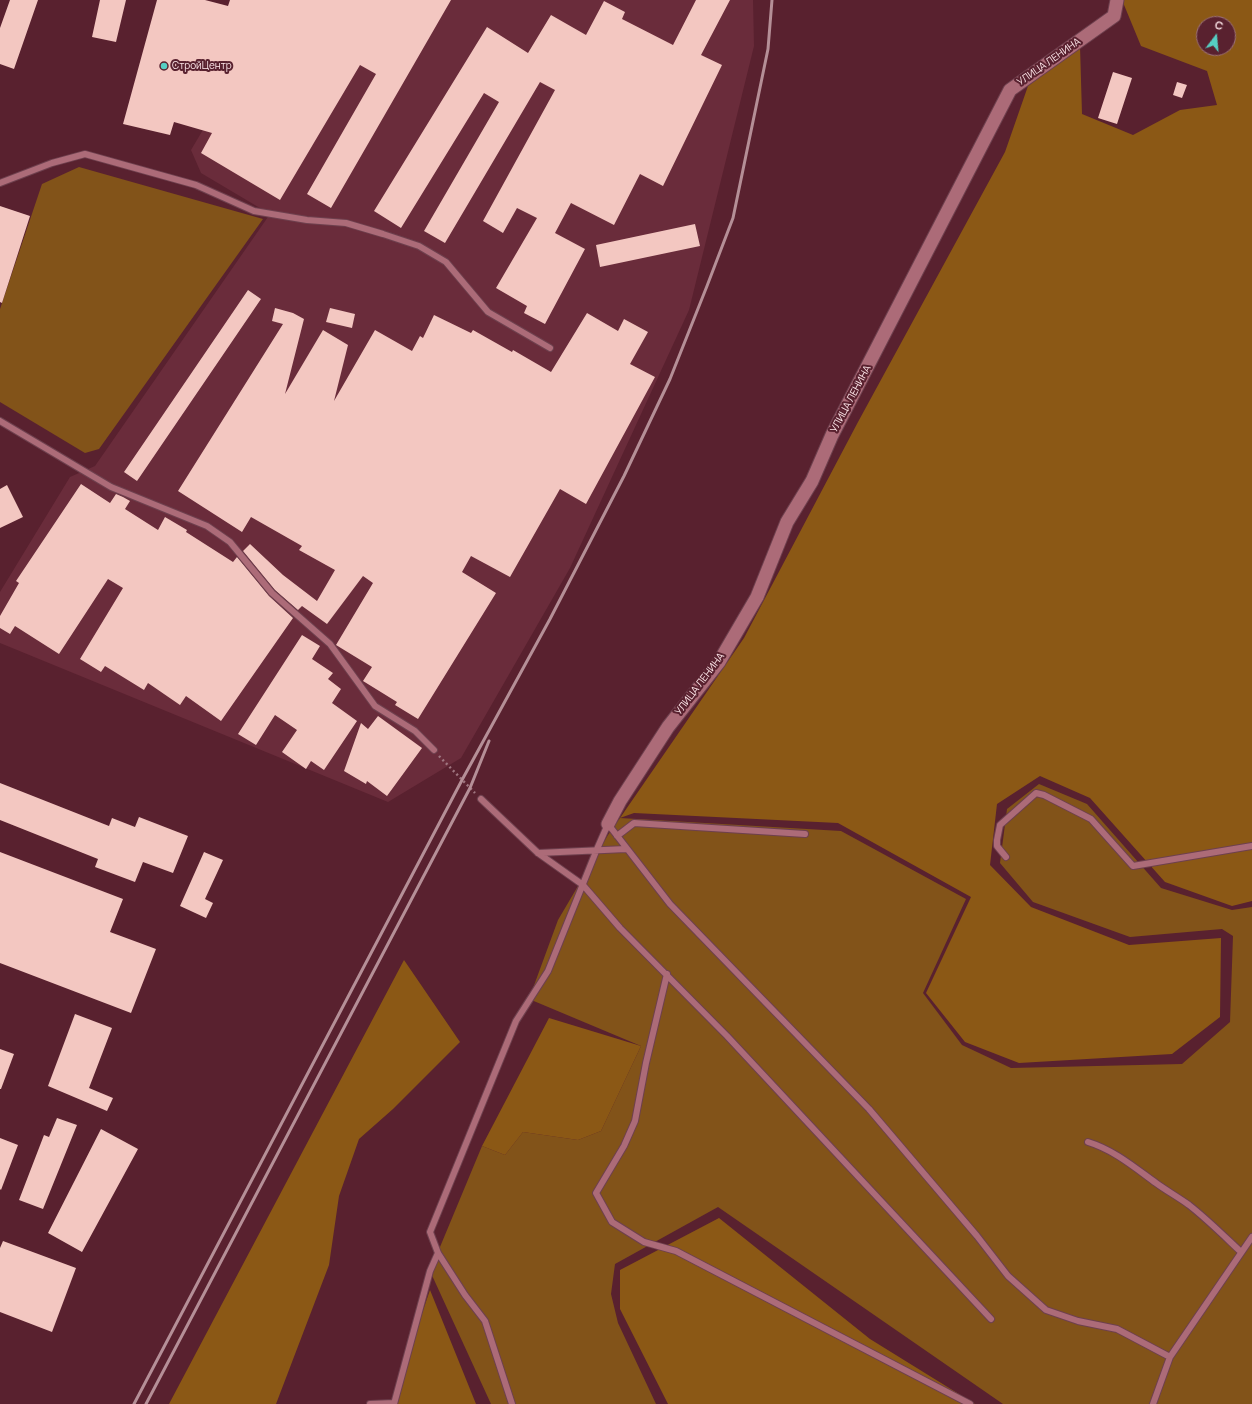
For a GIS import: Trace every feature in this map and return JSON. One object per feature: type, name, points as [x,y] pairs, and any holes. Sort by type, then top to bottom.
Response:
[{"type":"street","name":"УЛИЦА ЛЕНИНА","points":[[608,824],[620,801],[668,727],[719,662],[757,597],[787,522],[812,481],[832,435],[1010,90],[1114,16],[1117,0]]},
{"type":"lane","points":[[0,183],[52,163],[85,154],[196,185],[254,210],[307,220],[346,223],[383,234],[419,246],[446,262],[488,312],[550,348]]},
{"type":"lane","points":[[0,421],[111,487],[207,526],[230,542],[272,593],[330,644],[375,706],[415,731],[434,750]]},
{"type":"lane","points":[[1006,857],[997,846],[1000,825],[1036,792],[1091,819],[1133,866],[1252,846]]},
{"type":"lane","points":[[481,798],[538,853],[583,885],[620,928],[727,1036],[991,1318]]},
{"type":"lane","points":[[617,836],[634,823],[805,834]]},
{"type":"lane","points":[[512,1404],[485,1321],[464,1295],[438,1253],[430,1232],[516,1021],[548,971],[596,849],[608,824],[670,904],[869,1109],[977,1236],[1008,1276],[1046,1310],[1078,1321],[1117,1329],[1170,1357]]},
{"type":"lane","points":[[538,853],[596,849],[626,849]]},
{"type":"lane","points":[[667,974],[634,1120],[624,1146],[596,1193],[612,1222],[644,1242],[676,1251],[970,1404]]},
{"type":"lane","points":[[1088,1142],[1118,1155],[1165,1190],[1188,1204],[1241,1252]]},
{"type":"lane","points":[[1153,1404],[1170,1357],[1252,1238]]},
{"type":"lane","points":[[370,1404],[394,1404],[430,1271],[438,1253]]},
{"type":"path","points":[[434,750],[481,798]]},
{"type":"shaded area","points":[[280,0],[753,0],[754,46],[689,310],[570,568],[461,758],[388,802],[0,643],[0,592],[70,477],[95,466],[270,214],[201,173],[191,150]]},
{"type":"shaded area","points":[[1122,0],[1252,0],[1252,901],[1232,906],[1165,882],[1090,798],[1040,776],[997,804],[990,865],[1031,907],[1129,945],[1221,938],[1220,1017],[1172,1054],[1019,1063],[965,1042],[926,993],[971,897],[838,823],[634,813],[620,818],[744,638],[858,422],[1005,152],[1028,86],[1080,46],[1082,114],[1133,135],[1180,110],[1217,105],[1207,71],[1141,46]]},
{"type":"shaded area","points":[[79,167],[263,219],[99,449],[85,453],[0,402],[0,309],[42,184]]},
{"type":"shaded area","points":[[1039,784],[1087,804],[1161,888],[1232,910],[1252,907],[1252,1404],[1003,1404],[718,1207],[615,1264],[611,1294],[618,1323],[656,1404],[491,1404],[430,1271],[482,1146],[505,1155],[523,1132],[578,1140],[601,1131],[641,1046],[529,999],[558,920],[608,835],[620,818],[841,831],[966,899],[923,993],[962,1045],[1011,1068],[1182,1064],[1230,1022],[1233,936],[1222,929],[1130,937],[1033,902],[1000,863],[1007,809]]},
{"type":"shaded area","points":[[404,960],[460,1042],[393,1109],[359,1139],[339,1196],[329,1265],[276,1404],[169,1404]]},
{"type":"shaded area","points":[[549,1018],[641,1046],[601,1131],[578,1140],[523,1132],[505,1155],[482,1146]]},
{"type":"shaded area","points":[[719,1218],[870,1339],[975,1404],[668,1404],[620,1309],[620,1270]]},
{"type":"shaded area","points":[[430,1290],[476,1404],[391,1404]]},
{"type":"building","points":[[10,0],[38,0],[14,69],[0,64],[0,28]]},
{"type":"building","points":[[100,0],[126,0],[116,42],[92,37]]},
{"type":"building","points":[[157,0],[205,0],[228,6],[230,0],[451,0],[331,208],[307,194],[376,74],[360,65],[280,200],[201,153],[212,133],[174,122],[170,135],[123,124]]},
{"type":"building","points":[[696,0],[730,0],[701,55],[722,65],[663,186],[640,174],[614,225],[571,203],[555,233],[585,249],[545,324],[524,313],[527,306],[496,288],[537,218],[517,208],[503,233],[483,221],[555,90],[540,82],[445,243],[424,231],[499,102],[484,93],[401,228],[374,211],[487,27],[528,53],[551,15],[586,35],[604,1],[625,12],[622,19],[673,45]]},
{"type":"building","points":[[1113,72],[1132,78],[1117,124],[1098,118]]},
{"type":"building","points":[[1177,82],[1187,85],[1182,98],[1173,95]]},
{"type":"building","points":[[0,206],[30,216],[2,303],[0,302]]},
{"type":"building","points":[[695,224],[700,246],[600,267],[596,245]]},
{"type":"building","points":[[248,290],[261,299],[137,481],[124,472]]},
{"type":"building","points":[[275,308],[293,313],[304,319],[285,394],[323,330],[348,345],[334,401],[375,330],[412,351],[420,336],[423,338],[434,315],[471,333],[473,330],[512,352],[513,350],[551,372],[587,313],[618,331],[624,319],[648,332],[630,364],[655,377],[586,504],[560,489],[510,577],[471,556],[462,572],[496,593],[418,719],[395,705],[397,702],[363,681],[372,667],[336,645],[373,583],[363,576],[327,624],[302,606],[298,610],[275,590],[243,551],[250,544],[283,575],[317,601],[335,570],[299,550],[302,546],[251,517],[242,532],[178,491],[283,324],[272,321]]},
{"type":"building","points":[[330,308],[355,314],[352,328],[326,322]]},
{"type":"building","points":[[81,484],[110,503],[116,494],[130,501],[125,509],[158,530],[165,517],[187,530],[186,532],[233,562],[237,557],[269,596],[293,618],[221,721],[186,696],[180,705],[148,683],[144,690],[105,666],[101,672],[80,659],[123,588],[108,579],[59,654],[15,626],[10,634],[0,628],[0,616],[19,583],[16,581]]},
{"type":"building","points":[[7,485],[23,517],[0,528],[0,489]]},
{"type":"building","points":[[302,635],[320,646],[312,659],[333,673],[328,679],[341,689],[332,703],[357,721],[324,770],[311,761],[306,769],[282,752],[297,730],[275,715],[256,745],[238,734]]},
{"type":"building","points":[[378,716],[422,748],[387,796],[367,781],[366,784],[344,771],[361,723],[368,729]]},
{"type":"building","points":[[0,783],[109,826],[112,818],[135,827],[139,817],[188,836],[173,873],[143,862],[135,882],[95,867],[98,859],[0,820]]},
{"type":"building","points":[[0,852],[123,899],[110,932],[156,949],[131,1013],[0,963]]},
{"type":"building","points":[[204,852],[223,860],[205,899],[213,903],[206,918],[180,906]]},
{"type":"building","points":[[75,1014],[112,1028],[89,1088],[113,1098],[107,1111],[48,1086]]},
{"type":"building","points":[[0,1049],[14,1054],[1,1089],[0,1089]]},
{"type":"building","points":[[57,1118],[77,1125],[43,1209],[19,1200],[44,1135],[49,1137]]},
{"type":"building","points":[[101,1129],[138,1149],[82,1252],[48,1233]]},
{"type":"building","points":[[0,1138],[18,1145],[1,1190],[0,1189]]},
{"type":"building","points":[[3,1241],[76,1268],[52,1332],[0,1312],[0,1248]]},
{"type":"railway","points":[[134,1404],[462,780],[550,619],[624,476],[670,379],[733,218],[768,49],[772,0]]},
{"type":"railway","points":[[146,1404],[470,788],[489,741]]},
{"type":"place","name":"СтройЦентр","points":[[164,66]]}]
